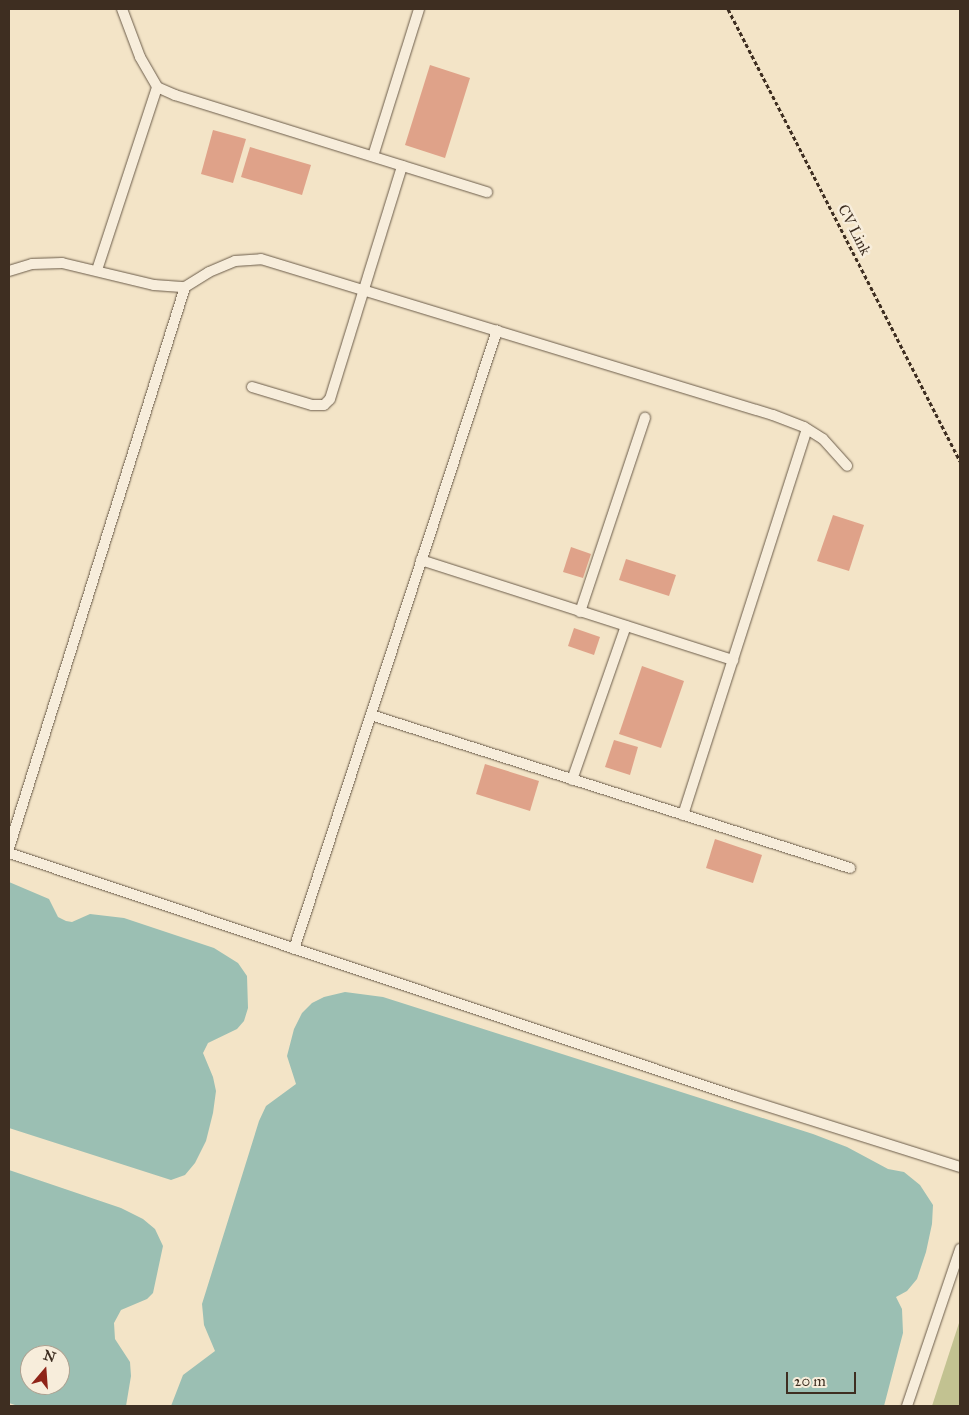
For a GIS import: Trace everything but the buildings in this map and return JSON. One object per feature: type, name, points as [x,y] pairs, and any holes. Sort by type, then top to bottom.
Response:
[{"type":"lane","points":[[122,9],[140,57],[157,87],[175,95],[487,192]]},
{"type":"lane","points":[[373,156],[418,9]]},
{"type":"lane","points":[[97,270],[157,87]]},
{"type":"lane","points":[[252,387],[312,405],[324,405],[330,399],[402,166]]},
{"type":"lane","points":[[9,271],[32,264],[62,262],[154,286],[185,287],[210,272],[235,261],[261,259],[773,415],[807,429],[823,439],[847,466]]},
{"type":"lane","points":[[9,848],[185,287]]},
{"type":"lane","points":[[294,949],[497,330]]},
{"type":"lane","points":[[580,612],[645,418]]},
{"type":"lane","points":[[683,815],[807,429]]},
{"type":"lane","points":[[421,560],[733,660]]},
{"type":"lane","points":[[572,780],[626,626]]},
{"type":"lane","points":[[370,715],[850,868]]},
{"type":"lane","points":[[9,853],[735,1096],[960,1167]]},
{"type":"lane","points":[[907,1406],[960,1249]]},
{"type":"path","name":"CV Link","points":[[728,9],[960,461]]},
{"type":"green space","points":[[960,1320],[960,1406],[932,1406]]},
{"type":"water","points":[[9,882],[49,899],[58,917],[66,921],[72,922],[90,914],[124,918],[214,948],[238,963],[247,976],[248,1008],[244,1021],[237,1029],[208,1043],[203,1053],[213,1077],[216,1091],[213,1113],[206,1141],[195,1163],[185,1175],[171,1180],[9,1128]]},
{"type":"water","points":[[345,992],[383,997],[813,1134],[847,1147],[888,1169],[904,1172],[920,1185],[933,1205],[932,1224],[926,1252],[917,1279],[907,1291],[896,1297],[902,1309],[903,1333],[884,1406],[171,1406],[183,1375],[215,1351],[204,1325],[202,1304],[259,1121],[266,1106],[296,1084],[287,1056],[294,1029],[302,1013],[312,1003],[324,997]]},
{"type":"water","points":[[9,1170],[121,1208],[143,1219],[155,1229],[163,1246],[153,1293],[147,1299],[121,1310],[114,1323],[115,1339],[130,1362],[131,1376],[126,1406],[18,1406],[9,1403]]}]
